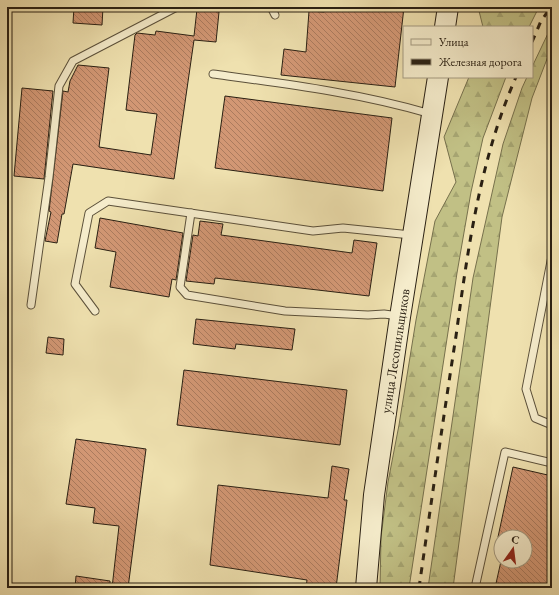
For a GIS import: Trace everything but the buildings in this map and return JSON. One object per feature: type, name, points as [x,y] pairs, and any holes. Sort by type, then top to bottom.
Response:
[{"type":"main road","points":[[445,26],[448,7]]},
{"type":"main road","name":"улица Лесопильщиков","points":[[366,588],[374,495],[400,317],[438,78]]},
{"type":"lane","points":[[31,305],[49,177],[59,86],[73,61],[177,7]]},
{"type":"lane","points":[[271,7],[275,15]]},
{"type":"lane","points":[[213,74],[316,88],[433,114]]},
{"type":"lane","points":[[95,311],[75,284],[89,213],[108,201],[313,231],[343,228],[413,235]]},
{"type":"lane","points":[[191,213],[180,287],[187,295],[285,311],[368,315],[384,314],[400,317]]},
{"type":"lane","points":[[552,256],[526,389],[535,418],[552,425]]},
{"type":"lane","points":[[475,588],[505,452],[552,463]]},
{"type":"green space","points":[[478,7],[539,7],[530,26],[483,26]]},
{"type":"green space","points":[[552,25],[552,46],[532,98],[502,217],[453,588],[428,588],[473,278],[503,144],[527,78],[533,78],[533,65]]},
{"type":"green space","points":[[469,78],[506,78],[483,138],[471,192],[457,273],[409,588],[380,588],[381,537],[388,482],[416,320],[435,221],[456,182],[444,137]]},
{"type":"railway","points":[[533,40],[541,21],[551,7]]},
{"type":"railway","points":[[419,588],[465,270],[477,204],[493,140],[516,78]]}]
